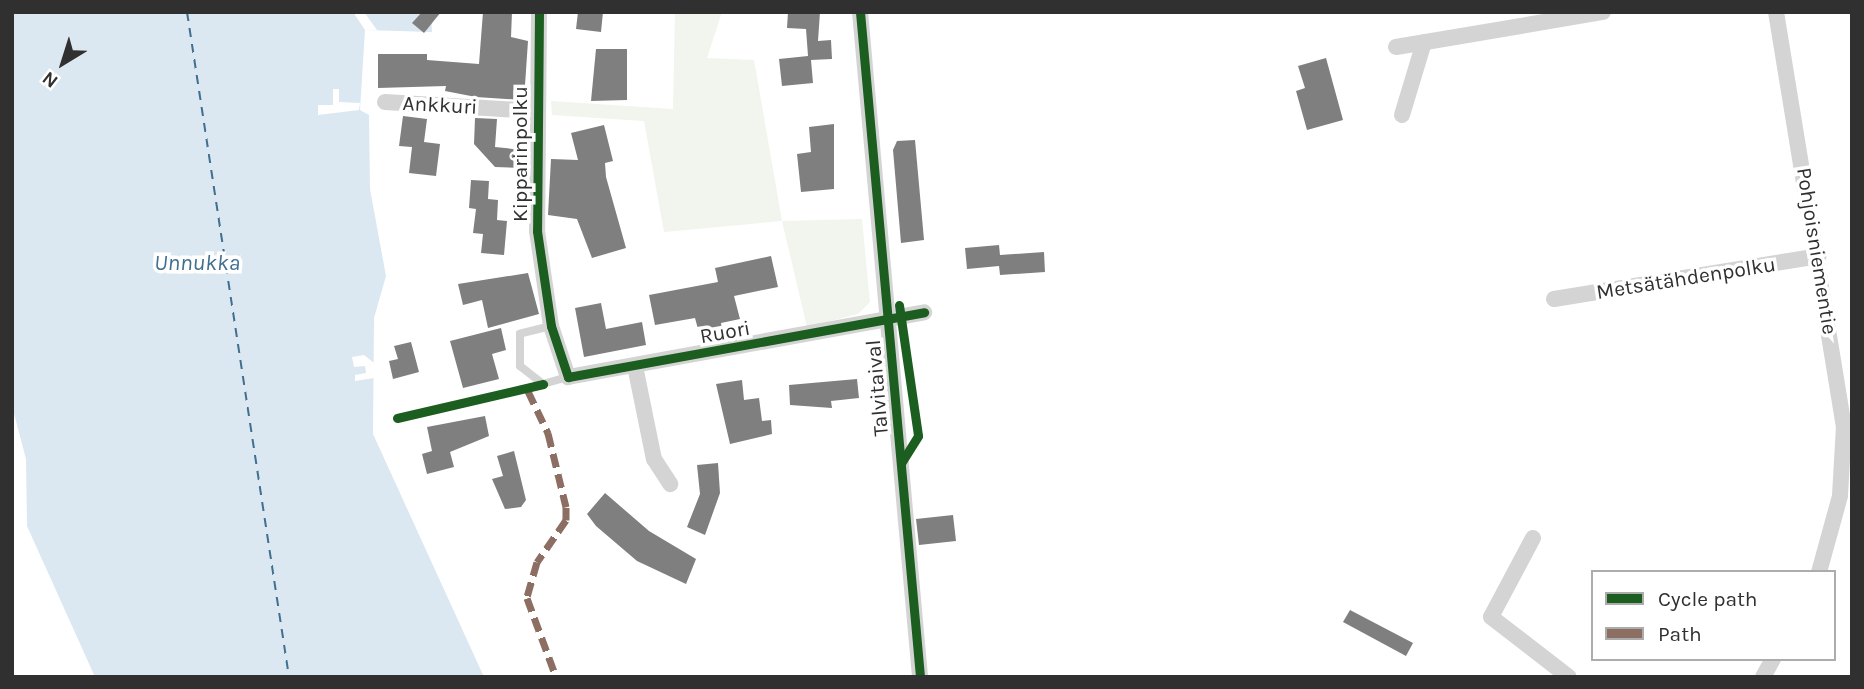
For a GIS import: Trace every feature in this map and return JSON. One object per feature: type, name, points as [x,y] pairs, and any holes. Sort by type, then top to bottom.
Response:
[{"type":"street","name":"Kipparinpolku","points":[[539,12],[537,231],[551,326],[568,377]]},
{"type":"street","name":"Talvitaival","points":[[860,12],[920,677]]},
{"type":"street","points":[[1396,47],[1603,12]]},
{"type":"street","name":"Pohjoisniementie","points":[[1776,12],[1819,256],[1844,426],[1840,496],[1820,570]]},
{"type":"street","points":[[1402,115],[1424,42]]},
{"type":"street","name":"Ankkuri","points":[[385,102],[537,111]]},
{"type":"street","name":"Metsätähdenpolku","points":[[1554,299],[1819,256]]},
{"type":"street","name":"Ruori","points":[[568,377],[924,312]]},
{"type":"street","points":[[635,366],[654,459],[670,484]]},
{"type":"street","points":[[1533,538],[1491,617],[1569,677]]},
{"type":"street","points":[[1763,677],[1772,661]]},
{"type":"lane","points":[[551,326],[520,334],[520,366],[543,384],[568,377]]},
{"type":"shaded area","points":[[675,12],[722,12],[707,58],[754,60],[782,221],[664,232],[644,121],[552,115],[551,101],[673,109]]},
{"type":"shaded area","points":[[862,219],[870,302],[858,314],[807,327],[782,221]]},
{"type":"water","name":"Unnukka","points":[[12,12],[431,12],[432,32],[365,30],[360,110],[369,115],[370,189],[386,276],[374,318],[373,434],[484,677],[95,677],[27,526],[26,459],[12,406]]},
{"type":"pier","points":[[353,12],[364,12],[377,30],[365,30]]},
{"type":"pier","points":[[333,89],[339,89],[339,102],[360,103],[359,110],[318,115],[318,105],[333,105]]},
{"type":"pier","points":[[364,355],[374,363],[374,378],[355,381],[355,375],[366,373],[365,366],[354,367],[352,357]]},
{"type":"building","points":[[422,12],[441,12],[424,33],[412,23]]},
{"type":"building","points":[[483,12],[512,12],[511,37],[528,41],[524,100],[476,97],[445,91],[446,86],[378,88],[378,54],[427,54],[427,60],[479,64]]},
{"type":"building","points":[[578,12],[603,12],[601,32],[576,29]]},
{"type":"building","points":[[788,12],[820,12],[818,41],[831,40],[832,59],[811,60],[813,83],[782,86],[779,59],[808,56],[806,29],[787,28]]},
{"type":"building","points":[[596,49],[627,49],[627,100],[591,101]]},
{"type":"building","points":[[1326,58],[1343,120],[1307,130],[1296,91],[1305,88],[1298,66]]},
{"type":"building","points":[[403,116],[427,119],[424,142],[440,144],[436,176],[409,173],[412,147],[399,146]]},
{"type":"building","points":[[475,118],[497,119],[495,147],[523,150],[521,168],[495,167],[474,144]]},
{"type":"building","points":[[834,124],[834,189],[801,192],[797,154],[811,152],[809,127]]},
{"type":"building","points":[[604,125],[613,161],[605,163],[606,177],[626,248],[592,258],[577,219],[548,215],[551,159],[578,160],[571,133]]},
{"type":"building","points":[[915,140],[924,240],[901,243],[893,150],[897,141]]},
{"type":"building","points":[[471,180],[489,181],[488,199],[498,200],[497,220],[507,221],[504,255],[481,253],[483,234],[473,233],[476,209],[469,208]]},
{"type":"building","points":[[999,245],[1000,255],[1044,252],[1045,272],[1000,275],[999,266],[967,269],[965,248]]},
{"type":"building","points":[[771,256],[778,287],[734,296],[740,319],[721,323],[723,335],[701,340],[695,318],[655,325],[649,295],[718,282],[715,268]]},
{"type":"building","points":[[528,273],[539,314],[488,328],[482,300],[463,305],[458,284]]},
{"type":"building","points":[[601,303],[606,329],[642,322],[646,345],[584,357],[575,308]]},
{"type":"building","points":[[501,328],[506,350],[492,354],[499,379],[463,388],[450,341]]},
{"type":"building","points":[[411,342],[419,372],[393,379],[389,361],[398,359],[394,346]]},
{"type":"building","points":[[857,379],[859,398],[831,401],[832,408],[790,405],[789,385]]},
{"type":"building","points":[[742,380],[744,400],[759,398],[762,421],[771,420],[772,434],[730,444],[716,384]]},
{"type":"building","points":[[485,416],[489,436],[450,452],[454,467],[427,474],[422,454],[432,451],[427,427]]},
{"type":"building","points":[[514,451],[526,500],[521,507],[505,509],[492,479],[503,476],[497,456]]},
{"type":"building","points":[[718,463],[720,493],[705,535],[687,527],[700,494],[697,465]]},
{"type":"building","points":[[605,493],[649,531],[696,559],[686,584],[637,561],[596,526],[587,514]]},
{"type":"building","points":[[953,515],[956,541],[919,545],[916,519]]},
{"type":"building","points":[[1350,610],[1413,643],[1406,656],[1343,622]]},
{"type":"ferry route","points":[[187,12],[289,677]]},
{"type":"marked path","points":[[528,391],[548,433],[566,507],[566,520],[537,562],[527,598],[556,677]]},
{"type":"cycle path","points":[[539,12],[537,231],[551,326],[568,377],[924,312]]},
{"type":"cycle path","points":[[860,12],[920,677]]},
{"type":"cycle path","points":[[899,305],[918,436],[901,463]]},
{"type":"cycle path","points":[[397,418],[543,384]]}]
